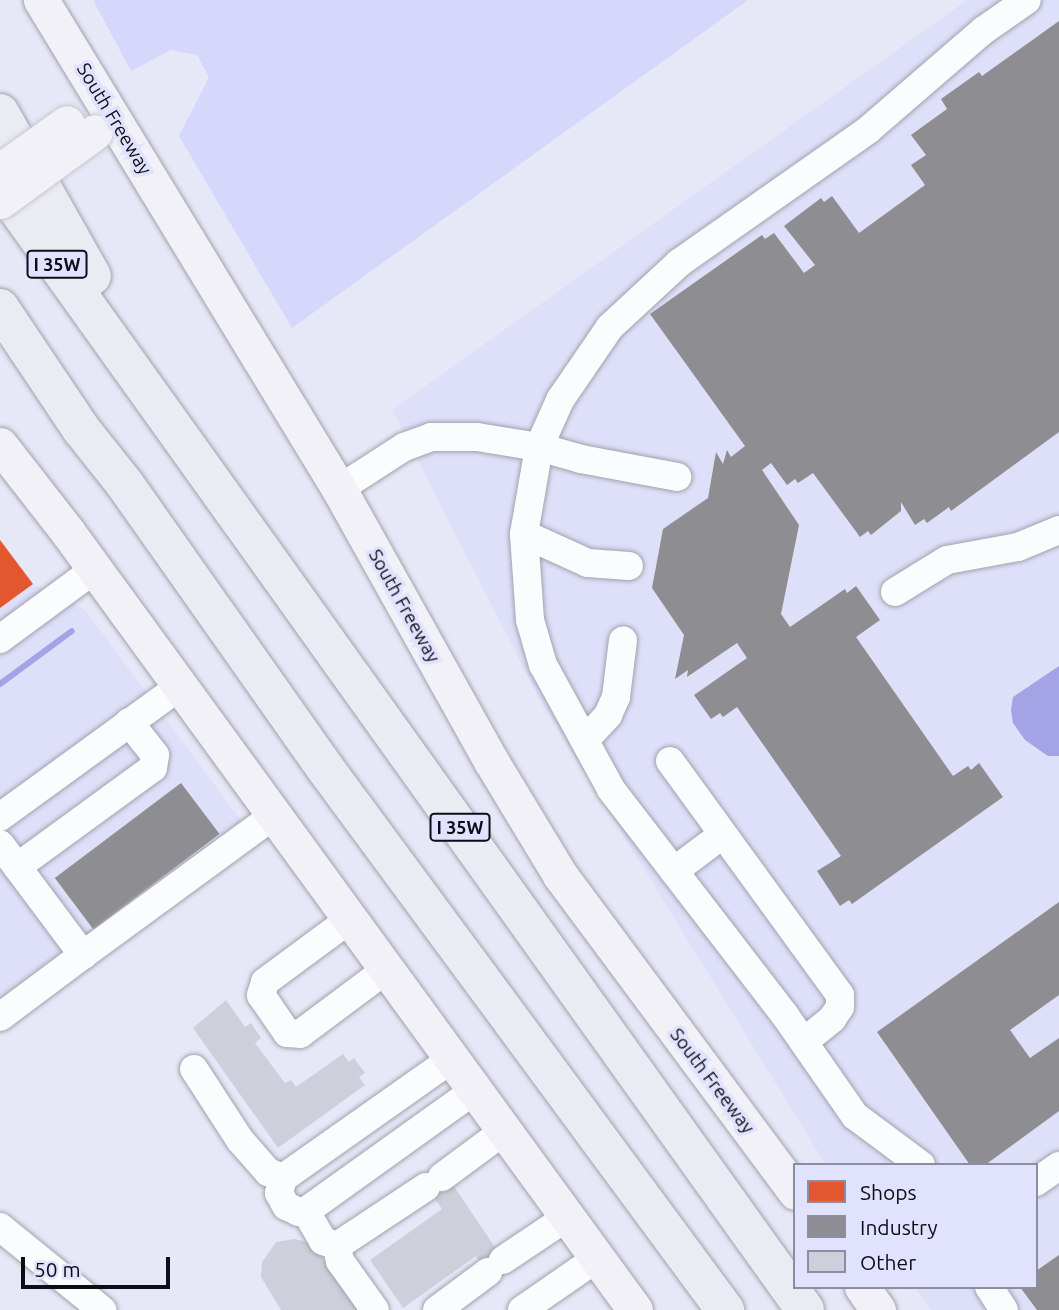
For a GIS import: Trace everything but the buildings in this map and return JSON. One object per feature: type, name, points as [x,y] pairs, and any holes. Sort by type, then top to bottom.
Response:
[{"type":"highway","points":[[0,113],[101,293],[115,344]]},
{"type":"highway","name":"I 35W","points":[[0,185],[805,1310]]},
{"type":"highway","points":[[0,309],[81,429],[124,483],[325,768],[725,1310]]},
{"type":"highway","points":[[0,351],[42,408],[81,429]]},
{"type":"main road","name":"South Freeway","points":[[41,0],[98,115],[338,489],[491,761],[560,875],[793,1189]]},
{"type":"main road","points":[[0,171],[98,115]]},
{"type":"main road","points":[[0,201],[98,115]]},
{"type":"main road","points":[[0,445],[95,569],[635,1310]]},
{"type":"main road","points":[[863,1289],[878,1310]]},
{"type":"street","points":[[918,1163],[855,1116],[803,1042],[611,789],[543,664],[530,620],[524,534],[540,447],[560,400],[610,327],[669,272],[868,130],[984,30],[1027,0]]},
{"type":"street","points":[[338,489],[404,447],[431,437],[477,437],[540,447],[677,477]]},
{"type":"street","points":[[895,592],[947,560],[1018,547],[1059,530]]},
{"type":"street","points":[[524,534],[588,563],[629,566]]},
{"type":"street","points":[[0,639],[95,569]]},
{"type":"street","points":[[585,740],[608,715],[616,697],[622,640]]},
{"type":"street","points":[[0,817],[180,686]]},
{"type":"street","points":[[17,867],[153,768],[155,755],[130,722]]},
{"type":"street","points":[[670,761],[840,995],[840,1007],[832,1019],[803,1042]]},
{"type":"street","points":[[0,1017],[274,815]]},
{"type":"street","points":[[674,871],[722,835]]},
{"type":"street","points":[[0,844],[83,956]]},
{"type":"street","points":[[350,919],[265,982],[261,995],[287,1033],[300,1034],[387,969]]},
{"type":"street","points":[[452,1059],[283,1178],[278,1193],[286,1206],[306,1212],[475,1090]]},
{"type":"street","points":[[194,1069],[240,1140],[268,1172],[283,1178]]},
{"type":"street","points":[[337,1246],[434,1182],[504,1131]]},
{"type":"street","points":[[1038,1181],[1059,1166]]},
{"type":"street","points":[[306,1212],[323,1241],[337,1246]]},
{"type":"street","points":[[436,1310],[567,1217]]},
{"type":"street","points":[[5,1240],[98,1308]]},
{"type":"street","points":[[337,1246],[340,1261],[375,1310]]},
{"type":"street","points":[[522,1310],[597,1258]]},
{"type":"street","points":[[990,1289],[1004,1310]]},
{"type":"shaded area","points":[[93,0],[748,0],[292,328],[179,136],[209,77],[197,55],[171,50],[131,71]]},
{"type":"shaded area","points":[[967,0],[1059,0],[1059,1310],[931,1310],[915,1289],[1038,1289],[1038,1163],[825,1163],[540,700],[392,410]]},
{"type":"shaded area","points":[[0,540],[33,584],[85,610],[242,822],[0,999]]},
{"type":"water","points":[[1059,666],[1059,756],[1048,756],[1025,740],[1013,723],[1011,710],[1013,697]]},
{"type":"waterway","points":[[0,684],[72,631]]}]
